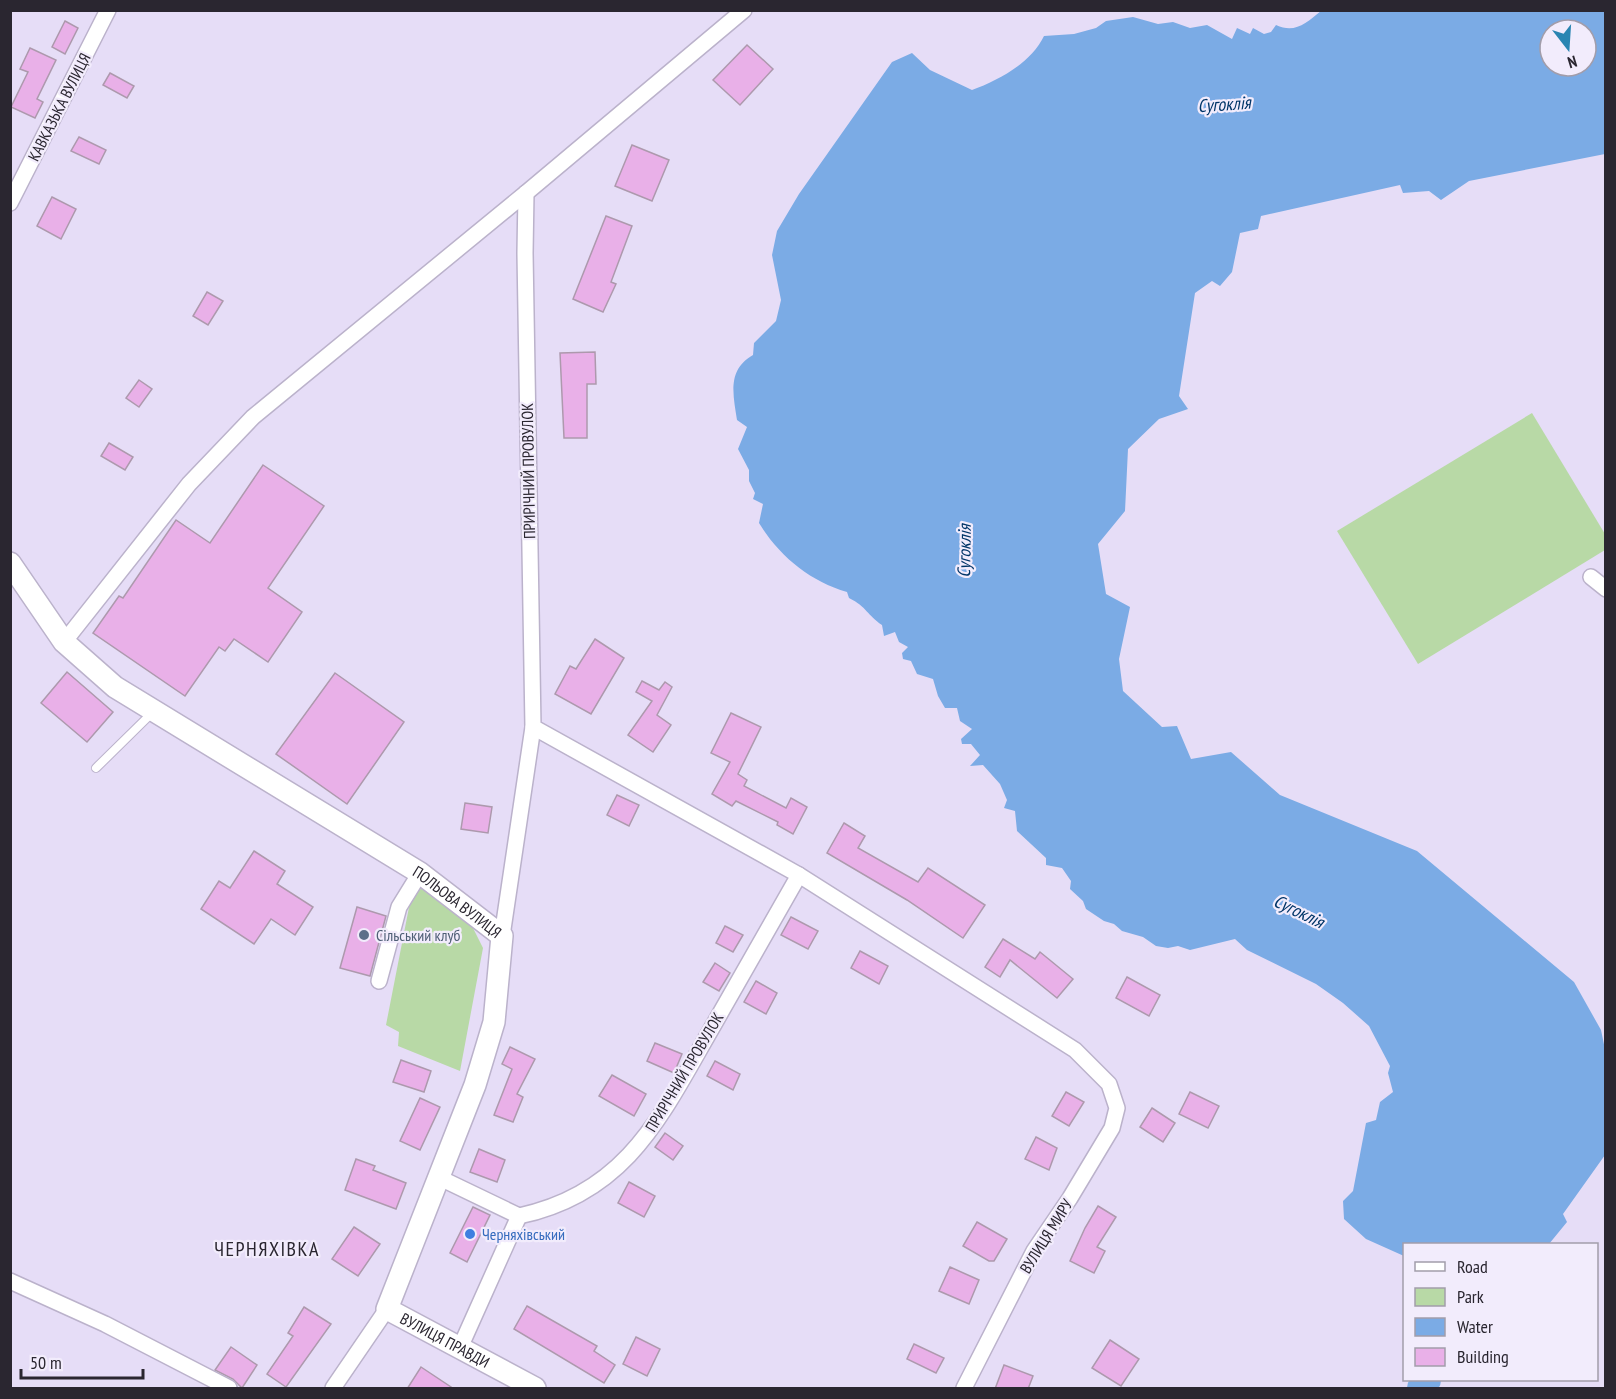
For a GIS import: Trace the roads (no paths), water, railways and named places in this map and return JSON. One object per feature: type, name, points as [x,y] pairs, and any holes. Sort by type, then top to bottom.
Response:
[{"type":"street","name":"КАВКАЗЬКА ВУЛИЦЯ","points":[[10,203],[108,10]]},
{"type":"street","points":[[64,642],[189,484],[253,417],[526,194],[744,10]]},
{"type":"street","name":"ПРИРІЧНИЙ ПРОВУЛОК","points":[[502,936],[533,727],[526,194]]},
{"type":"street","name":"ПОЛЬОВА ВУЛИЦЯ","points":[[10,563],[64,642],[115,687],[420,873],[502,936],[494,1022],[475,1085],[387,1308],[333,1389]]},
{"type":"street","points":[[1591,577],[1605,590]]},
{"type":"street","points":[[533,727],[799,875]]},
{"type":"street","points":[[379,981],[399,907],[420,873]]},
{"type":"street","name":"ПРИРІЧНИЙ ПРОВУЛОК","points":[[519,1215],[572,1200],[614,1171],[655,1127],[799,875]]},
{"type":"street","name":"ВУЛИЦЯ МИРУ","points":[[799,875],[1075,1050],[1109,1084],[1117,1108],[1112,1128],[1070,1198],[1034,1251],[964,1389]]},
{"type":"street","points":[[440,1178],[519,1215],[459,1350]]},
{"type":"street","points":[[10,1281],[105,1324],[229,1389]]},
{"type":"street","name":"ВУЛИЦЯ ПРАВДИ","points":[[387,1308],[459,1350],[535,1389]]},
{"type":"lane","points":[[96,768],[154,711]]},
{"type":"water","points":[[1321,11],[1605,11],[1605,154],[1469,181],[1441,200],[1429,191],[1403,193],[1400,185],[1261,216],[1258,229],[1240,233],[1232,272],[1220,286],[1212,281],[1195,293],[1179,396],[1188,409],[1159,419],[1128,449],[1125,511],[1098,544],[1106,594],[1130,607],[1119,659],[1123,691],[1162,727],[1177,726],[1191,759],[1231,752],[1280,795],[1417,851],[1574,982],[1601,1030],[1606,1054],[1605,1155],[1563,1214],[1567,1222],[1550,1243],[1403,1243],[1403,1256],[1366,1239],[1344,1219],[1343,1201],[1353,1191],[1366,1123],[1376,1120],[1380,1102],[1393,1092],[1388,1073],[1390,1066],[1369,1026],[1343,1003],[1316,984],[1247,950],[1235,939],[1190,950],[1178,946],[1168,948],[1156,946],[1143,937],[1122,931],[1114,924],[1104,921],[1086,909],[1083,901],[1070,889],[1071,881],[1062,868],[1046,865],[1046,858],[1017,831],[1015,811],[1004,808],[1007,800],[1000,784],[983,765],[970,766],[980,755],[971,744],[962,744],[961,739],[972,729],[960,721],[957,708],[945,708],[938,696],[933,679],[917,674],[911,661],[903,659],[902,653],[908,647],[899,642],[895,632],[884,636],[882,625],[849,598],[847,592],[808,574],[776,547],[759,523],[763,504],[753,499],[755,493],[749,481],[749,470],[738,449],[747,427],[737,420],[733,392],[735,375],[745,361],[753,355],[754,343],[776,321],[781,300],[772,255],[777,231],[799,194],[892,62],[912,53],[930,70],[972,90],[993,81],[1023,62],[1044,36],[1074,34],[1096,28],[1106,21],[1133,17],[1158,24],[1173,22],[1190,28],[1207,25],[1232,39],[1237,28],[1250,34],[1253,28],[1264,34],[1271,32],[1276,25],[1289,28],[1300,26]]},
{"type":"waterway","name":"Сугоклія","points":[[1421,1388],[1426,1381]]},
{"type":"place","name":"Сільський клуб","points":[[364,935]]},
{"type":"place","name":"Черняхівський","points":[[470,1234]]},
{"type":"district","name":"ЧЕРНЯХІВКА","points":[[267,1249]]}]
